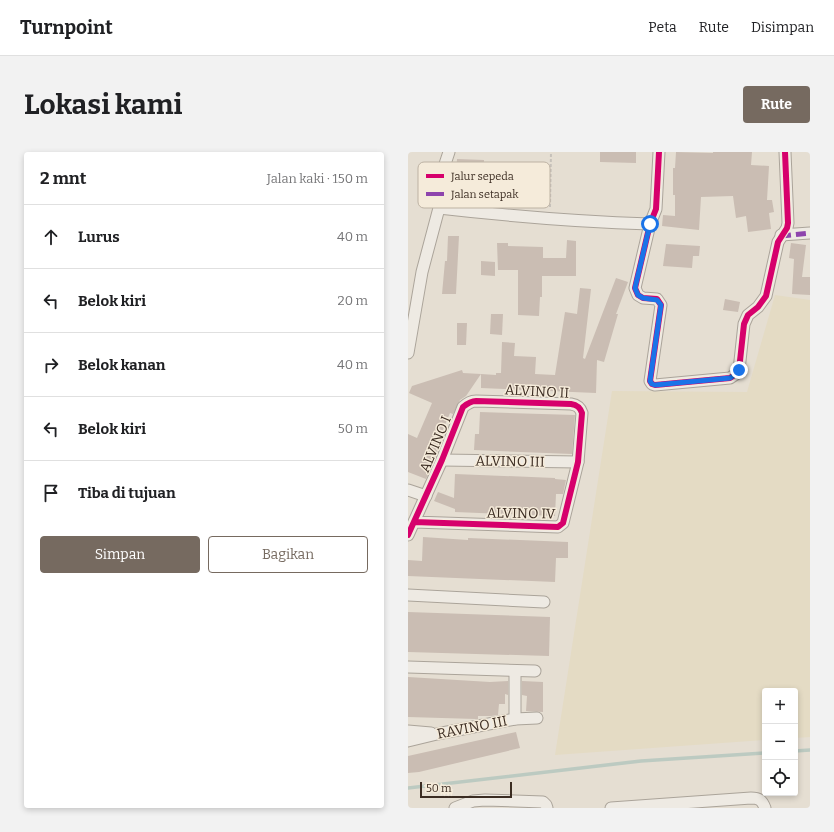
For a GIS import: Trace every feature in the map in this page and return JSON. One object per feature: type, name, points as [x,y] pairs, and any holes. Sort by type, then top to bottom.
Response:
[{"type":"street","points":[[446,162],[449,152]]},
{"type":"street","points":[[659,152],[656,209],[650,224],[635,290],[638,295],[643,298],[657,300],[661,305],[650,381],[655,385],[730,378],[739,370],[744,324],[748,315],[758,307],[766,296],[778,242],[781,235],[787,228],[785,152]]},
{"type":"street","points":[[408,353],[422,272],[439,208],[550,219],[603,223],[650,224]]},
{"type":"street","points":[[781,235],[810,234]]},
{"type":"street","name":"ALVINO II","points":[[463,407],[471,401],[571,404],[577,406],[582,413],[578,462]]},
{"type":"street","name":"ALVINO I","points":[[408,535],[442,460],[463,407]]},
{"type":"street","name":"ALVINO III","points":[[442,460],[578,462]]},
{"type":"street","name":"ALVINO IV","points":[[414,522],[558,527],[563,524],[578,462]]},
{"type":"street","points":[[408,490],[426,496]]},
{"type":"street","points":[[408,595],[544,602]]},
{"type":"street","points":[[408,667],[535,671]]},
{"type":"street","points":[[515,671],[515,719]]},
{"type":"street","name":"RAVINO III","points":[[408,742],[437,734],[515,719],[537,718]]},
{"type":"street","points":[[408,731],[437,734]]},
{"type":"street","points":[[610,808],[758,798],[762,801],[764,808]]},
{"type":"street","points":[[455,808],[473,801],[485,800],[543,802],[547,808]]},
{"type":"path","points":[[550,219],[551,152]]},
{"type":"shaded area","points":[[775,295],[810,300],[810,737],[798,738],[798,688],[762,688],[762,740],[555,755],[612,391],[747,392]]},
{"type":"building","points":[[600,152],[636,152],[636,163],[600,162]]},
{"type":"building","points":[[676,152],[752,152],[751,165],[769,166],[767,200],[772,200],[774,212],[769,213],[771,229],[748,232],[746,216],[736,218],[733,196],[701,197],[699,230],[662,226],[663,215],[675,216],[673,168],[675,168]]},
{"type":"building","points":[[457,159],[484,160],[484,162],[457,162]]},
{"type":"building","points":[[448,236],[459,236],[456,294],[442,294],[445,261],[447,261]]},
{"type":"building","points":[[567,240],[576,241],[576,276],[542,276],[542,297],[540,297],[539,316],[518,315],[518,270],[498,270],[497,243],[508,243],[508,246],[543,247],[543,258],[566,258]]},
{"type":"building","points":[[791,243],[806,245],[802,277],[810,277],[810,295],[792,294],[794,259],[789,258]]},
{"type":"building","points":[[666,244],[700,246],[699,256],[693,256],[692,268],[663,266]]},
{"type":"building","points":[[481,261],[495,262],[495,276],[481,275]]},
{"type":"building","points":[[616,278],[628,282],[616,314],[618,314],[604,362],[597,360],[596,393],[481,388],[481,374],[496,375],[496,373],[501,373],[502,342],[515,343],[514,356],[536,357],[535,374],[555,375],[565,312],[577,314],[580,288],[591,289],[583,358],[585,359]]},
{"type":"building","points":[[725,299],[740,302],[738,312],[723,310]]},
{"type":"building","points":[[491,314],[503,314],[502,335],[490,334]]},
{"type":"building","points":[[457,323],[467,323],[466,345],[457,345]]},
{"type":"building","points":[[462,370],[463,373],[481,374],[466,396],[460,400],[453,414],[450,413],[439,439],[442,440],[426,479],[408,472],[408,434],[417,438],[432,403],[409,393],[412,386]]},
{"type":"building","points":[[480,412],[575,415],[572,454],[474,450],[475,434],[479,434]]},
{"type":"building","points":[[455,474],[555,478],[566,480],[563,494],[556,494],[555,516],[455,512],[455,509],[434,501],[438,492],[454,498]]},
{"type":"building","points":[[423,537],[468,540],[468,538],[568,542],[568,558],[556,558],[555,582],[408,576],[408,560],[422,561]]},
{"type":"building","points":[[408,612],[550,617],[549,656],[408,652]]},
{"type":"building","points":[[408,677],[490,682],[508,681],[508,695],[505,694],[505,704],[499,704],[498,715],[478,716],[478,719],[408,717]]},
{"type":"building","points":[[522,681],[543,682],[543,712],[526,711],[527,696],[522,695]]},
{"type":"building","points":[[516,732],[520,748],[419,772],[408,773],[408,756]]},
{"type":"waterway","points":[[798,751],[810,750]]},
{"type":"waterway","points":[[408,788],[641,761],[762,753]]},
{"type":"marked path","points":[[781,236],[810,233]]},
{"type":"cycle path","points":[[659,152],[656,209],[650,224],[635,288],[638,295],[643,298],[657,299],[661,305],[650,381],[655,385],[730,378],[739,370],[744,324],[748,315],[758,307],[766,296],[778,242],[787,228],[785,152]]},
{"type":"cycle path","points":[[408,535],[442,460],[463,407],[466,404],[476,401],[571,404],[580,409],[582,413],[578,462],[563,523],[558,527],[414,522]]},
{"type":"route","points":[[650,224],[635,288],[638,295],[643,298],[655,299],[660,302],[661,305],[650,381],[655,385],[730,378],[733,377],[739,370]]}]
